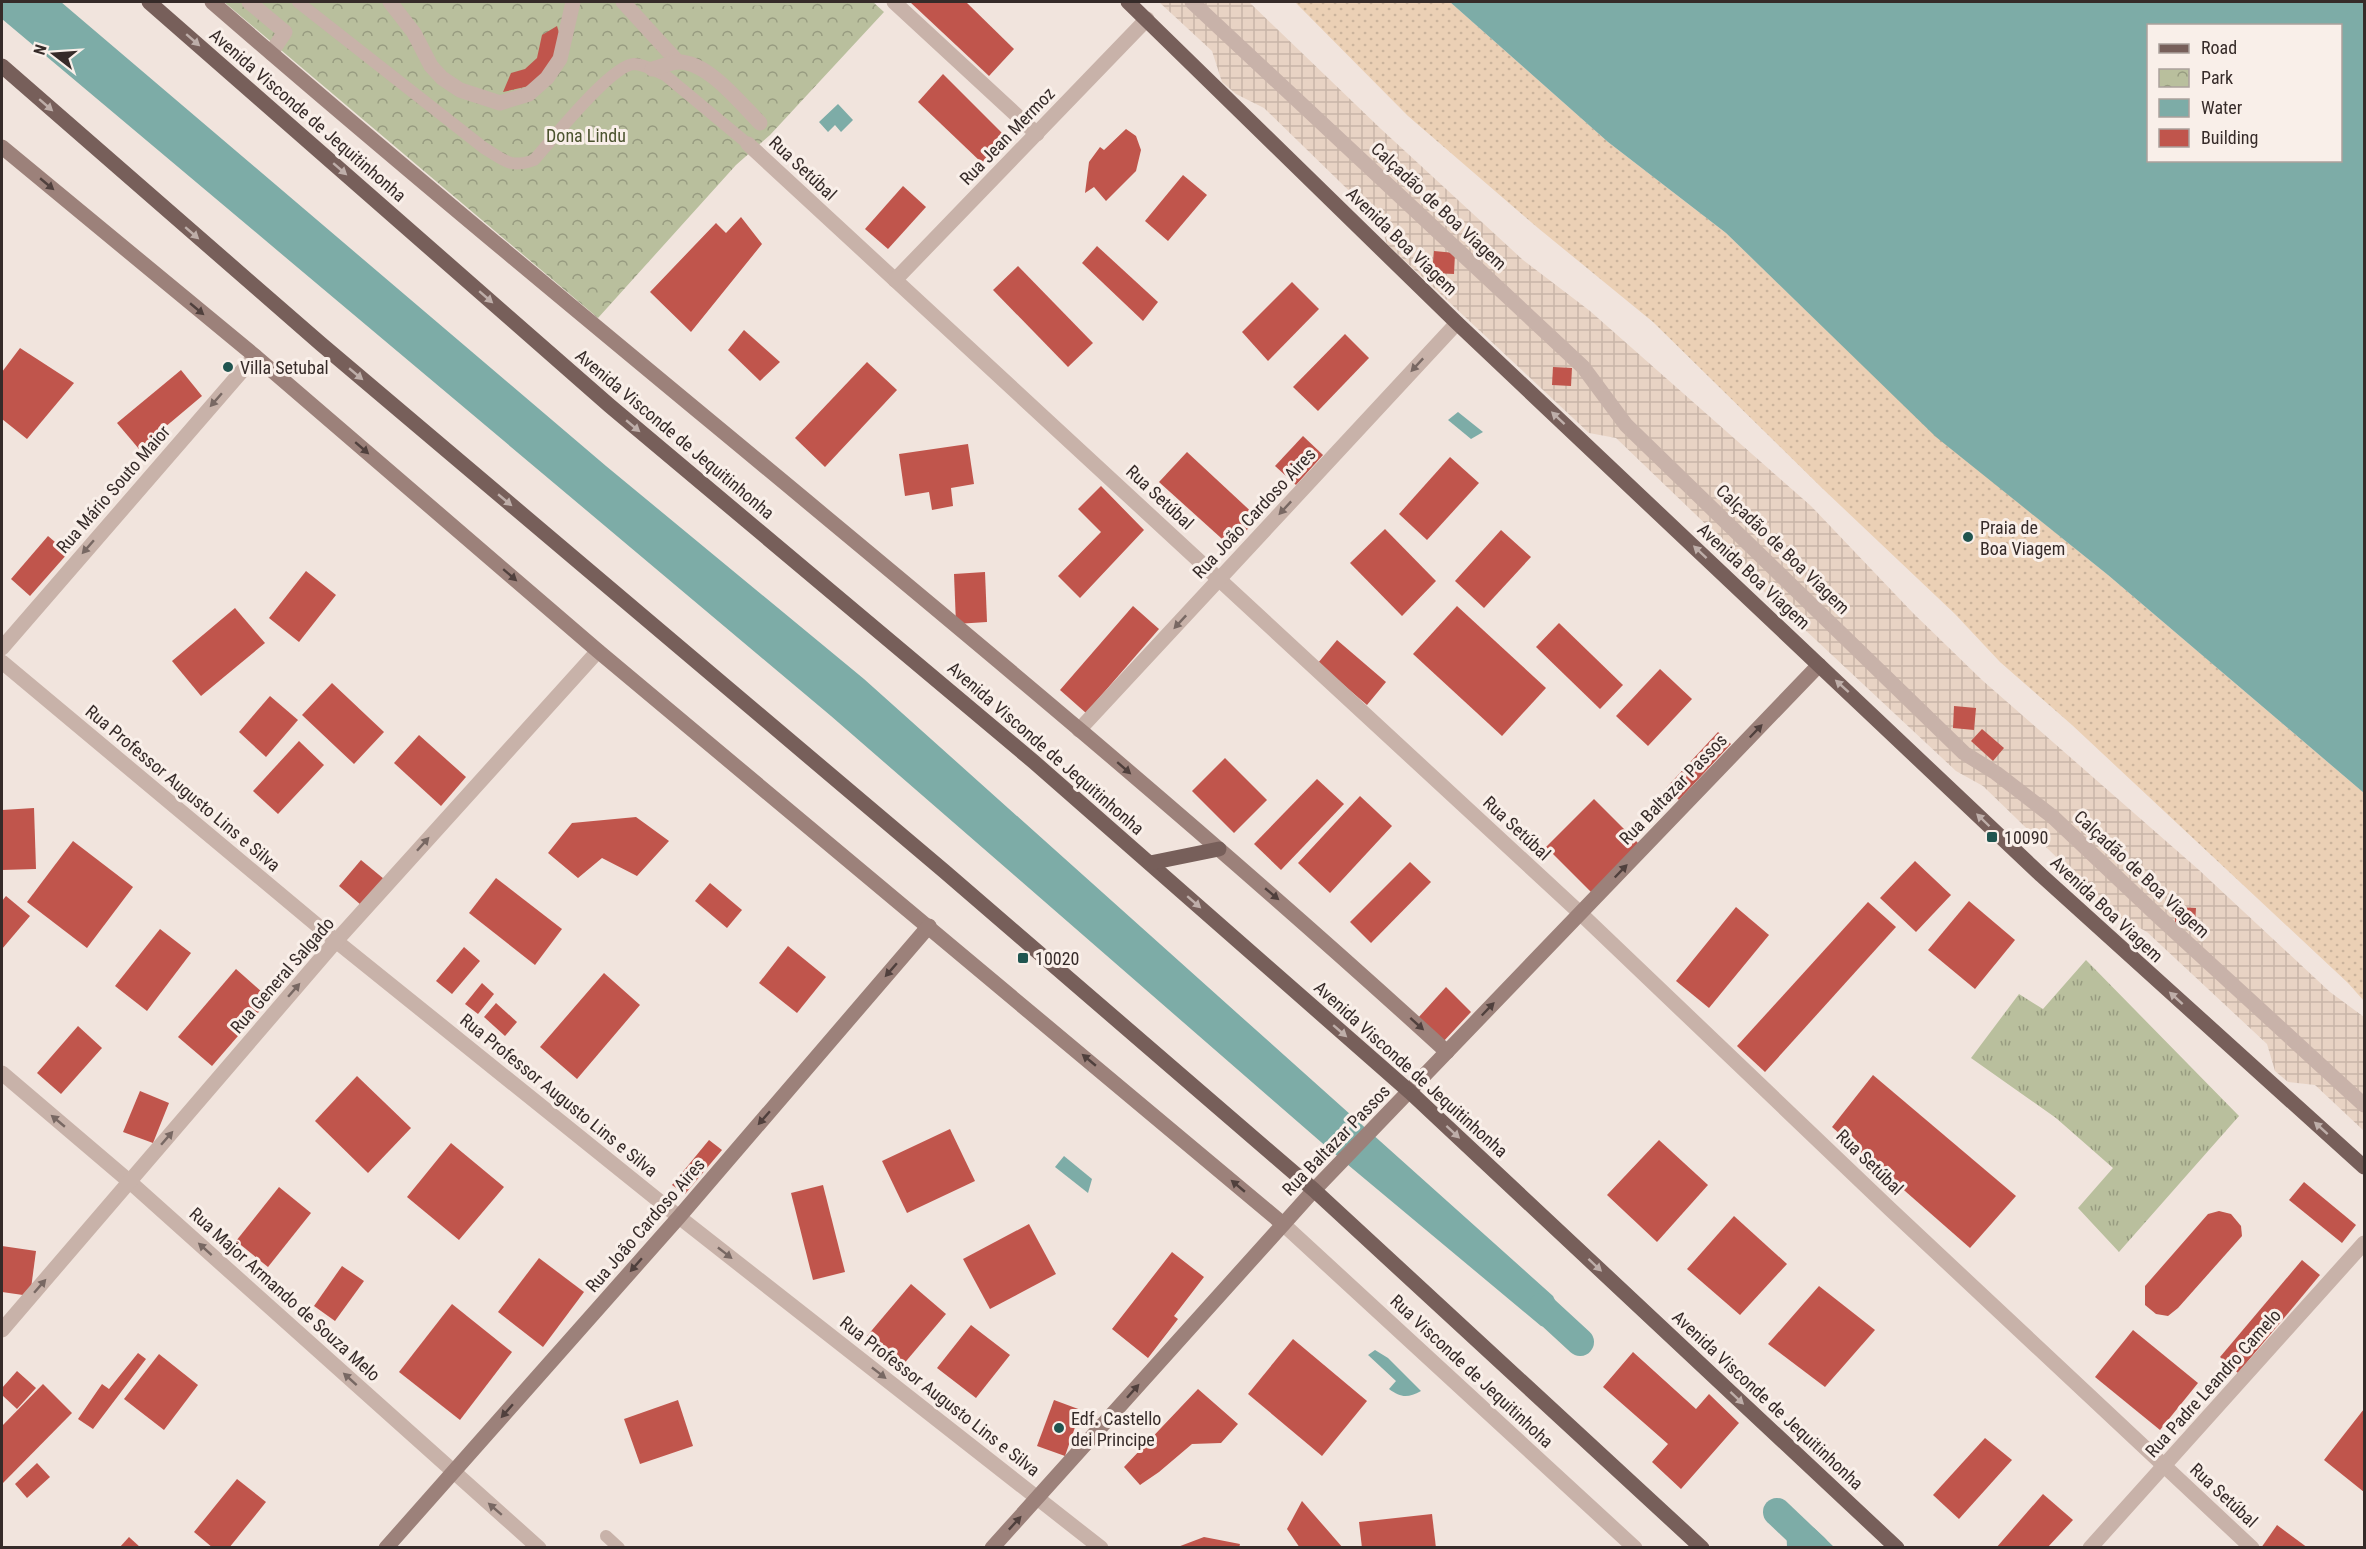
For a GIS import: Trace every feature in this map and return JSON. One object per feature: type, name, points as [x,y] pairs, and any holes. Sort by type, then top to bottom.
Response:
[{"type":"main road","name":"Avenida Visconde de Jequitinhonha","points":[[149,2],[610,406],[1034,762],[1410,1092],[1897,1548]]},
{"type":"main road","name":"Avenida Boa Viagem","points":[[1128,2],[1457,322],[1819,665],[2127,954],[2364,1167]]},
{"type":"main road","points":[[2,66],[321,344],[944,871],[1314,1190],[1702,1548]]},
{"type":"main road","points":[[1150,863],[1219,849]]},
{"type":"street","name":"Avenida Visconde de Jequitinhonha","points":[[212,2],[1311,927],[1447,1052]]},
{"type":"street","points":[[249,2],[285,32],[271,52]]},
{"type":"street","points":[[390,2],[414,33],[431,66],[442,78],[460,90],[500,103],[529,94],[547,78],[560,58],[573,2]]},
{"type":"street","points":[[623,2],[678,62]]},
{"type":"street","points":[[894,2],[1037,134]]},
{"type":"street","name":"Calçadão de Boa Viagem","points":[[1192,2],[1583,367],[1626,425],[1965,753],[1996,773],[2053,817],[2159,918],[2364,1105]]},
{"type":"street","name":"Rua Jean Mermoz","points":[[895,280],[1147,19]]},
{"type":"street","points":[[652,69],[678,62],[689,64],[711,74],[760,123]]},
{"type":"street","name":"Rua Setúbal","points":[[748,144],[1580,913],[2252,1548]]},
{"type":"street","points":[[2,147],[255,356],[598,651],[1283,1224]]},
{"type":"street","name":"Rua João Cardoso Aires","points":[[1079,730],[1457,322]]},
{"type":"street","name":"Rua Mário Souto Maior","points":[[2,648],[255,356]]},
{"type":"street","name":"Rua General Salgado","points":[[2,1330],[336,941],[598,651]]},
{"type":"street","name":"Rua Professor Augusto Lins e Silva","points":[[2,662],[336,941],[679,1217],[1101,1548]]},
{"type":"street","name":"Rua Baltazar Passos","points":[[992,1548],[1314,1190],[1819,665]]},
{"type":"street","name":"Rua João Cardoso Aires","points":[[386,1548],[679,1217],[929,926]]},
{"type":"street","name":"Rua Major Armando de Souza Melo","points":[[2,1073],[130,1182],[539,1548]]},
{"type":"street","name":"Rua Visconde de Jequitinhoha","points":[[1283,1224],[1635,1548]]},
{"type":"street","name":"Rua Padre Leandro Camelo","points":[[2090,1548],[2364,1243]]},
{"type":"lane","points":[[298,2],[484,147],[507,162],[520,165],[534,160],[615,72],[633,64],[665,75],[748,144]]},
{"type":"lane","points":[[606,1536],[619,1548]]},
{"type":"green space","name":"Dona Lindu","points":[[224,2],[873,2],[884,12],[770,135],[736,165],[598,318]]},
{"type":"green space","points":[[678,2],[798,2],[798,5],[678,7]]},
{"type":"green space","points":[[2086,960],[2239,1116],[2119,1252],[2078,1208],[2113,1168],[2056,1118],[1971,1058],[2019,994],[2043,1009]]},
{"type":"sand","name":"Praia de Boa Viagem","points":[[1295,2],[1450,2],[1608,142],[1726,233],[1937,437],[2108,575],[2364,793],[2364,1001],[2348,983],[2072,725],[2000,662],[1955,614],[1823,489],[1653,322],[1538,228],[1408,116]]},
{"type":"shaded area","points":[[1159,2],[1249,2],[1381,129],[1523,260],[1590,311],[1811,506],[1913,613],[1982,680],[2199,870],[2330,992],[2364,1017],[2364,1131],[2315,1085],[2288,1082],[2275,1071],[2267,1044],[2147,932],[2111,915],[2094,901],[2080,880],[1983,786],[1956,771],[1725,555],[1718,536],[1616,438],[1589,433],[1387,244],[1378,219],[1264,108],[1236,94],[1222,82],[1212,51]]},
{"type":"water","points":[[2,2],[61,2],[606,466],[864,679],[1553,1296],[1570,1332],[1541,1326],[1329,1149],[831,716],[2,19]]},
{"type":"water","points":[[1450,2],[2364,2],[2364,793],[2108,575],[1936,437],[1726,233],[1608,142]]},
{"type":"water","points":[[838,104],[853,120],[841,132],[835,125],[828,132],[819,122]]},
{"type":"water","points":[[1458,412],[1483,432],[1471,439],[1448,420]]},
{"type":"water","points":[[1064,1156],[1092,1179],[1088,1193],[1055,1167]]},
{"type":"water","points":[[1375,1350],[1388,1358],[1421,1391],[1405,1396],[1389,1389],[1396,1381],[1368,1355]]},
{"type":"water","points":[[1786,1520],[1814,1528],[1834,1547],[1787,1547]]},
{"type":"building","points":[[910,2],[966,2],[1014,49],[989,76]]},
{"type":"building","points":[[557,26],[560,36],[559,47],[538,84],[503,92],[511,73],[525,69],[537,58],[542,35]]},
{"type":"building","points":[[943,74],[1006,137],[982,163],[918,102]]},
{"type":"building","points":[[1126,129],[1136,136],[1141,150],[1136,171],[1106,201],[1094,187],[1085,193],[1089,162],[1100,147],[1104,150]]},
{"type":"building","points":[[1183,175],[1207,195],[1168,241],[1145,221]]},
{"type":"building","points":[[903,186],[926,207],[888,249],[865,229]]},
{"type":"building","points":[[741,217],[762,244],[691,332],[650,292],[716,223],[726,233]]},
{"type":"building","points":[[1097,246],[1158,302],[1143,321],[1082,263]]},
{"type":"building","points":[[1434,251],[1455,253],[1454,274],[1432,273]]},
{"type":"building","points":[[1018,266],[1093,343],[1068,367],[993,290]]},
{"type":"building","points":[[1292,282],[1319,309],[1268,361],[1242,332]]},
{"type":"building","points":[[744,330],[780,362],[760,381],[728,350]]},
{"type":"building","points":[[1345,334],[1369,358],[1318,411],[1293,387]]},
{"type":"building","points":[[20,348],[74,383],[27,439],[2,419],[2,372]]},
{"type":"building","points":[[867,362],[897,390],[825,467],[795,438]]},
{"type":"building","points":[[1553,367],[1572,368],[1571,386],[1552,385]]},
{"type":"building","points":[[181,370],[202,396],[139,449],[117,423]]},
{"type":"building","points":[[1303,436],[1323,455],[1296,485],[1275,466]]},
{"type":"building","points":[[968,444],[974,484],[951,488],[953,506],[932,510],[929,492],[905,496],[899,454]]},
{"type":"building","points":[[1187,452],[1258,518],[1231,547],[1159,482]]},
{"type":"building","points":[[1450,457],[1479,483],[1427,540],[1399,514]]},
{"type":"building","points":[[1101,486],[1144,530],[1080,598],[1058,576],[1101,532],[1078,509]]},
{"type":"building","points":[[1385,529],[1436,581],[1402,616],[1350,563]]},
{"type":"building","points":[[1501,530],[1531,557],[1484,608],[1455,581]]},
{"type":"building","points":[[48,536],[68,553],[30,596],[11,579]]},
{"type":"building","points":[[306,571],[336,595],[299,642],[269,618]]},
{"type":"building","points":[[985,572],[987,622],[956,624],[954,574]]},
{"type":"building","points":[[1133,606],[1159,629],[1086,713],[1060,690]]},
{"type":"building","points":[[1457,606],[1546,688],[1502,736],[1413,654]]},
{"type":"building","points":[[235,608],[265,643],[201,696],[172,661]]},
{"type":"building","points":[[1559,623],[1623,685],[1600,709],[1536,647]]},
{"type":"building","points":[[1337,640],[1386,682],[1367,705],[1318,663]]},
{"type":"building","points":[[1660,669],[1692,699],[1648,746],[1616,716]]},
{"type":"building","points":[[332,683],[384,732],[354,764],[302,715]]},
{"type":"building","points":[[270,696],[298,720],[266,757],[239,732]]},
{"type":"building","points":[[1954,706],[1976,708],[1974,730],[1953,728]]},
{"type":"building","points":[[1982,729],[2004,748],[1993,761],[1971,741]]},
{"type":"building","points":[[1718,732],[1731,744],[1679,800],[1666,788]]},
{"type":"building","points":[[419,735],[466,777],[441,806],[394,763]]},
{"type":"building","points":[[299,741],[324,765],[278,814],[253,791]]},
{"type":"building","points":[[1225,758],[1267,800],[1234,833],[1192,791]]},
{"type":"building","points":[[1317,779],[1344,804],[1281,870],[1254,844]]},
{"type":"building","points":[[1360,796],[1392,826],[1330,893],[1298,863]]},
{"type":"building","points":[[1594,799],[1639,844],[1591,892],[1546,847]]},
{"type":"building","points":[[34,808],[36,869],[2,870],[2,810]]},
{"type":"building","points":[[636,817],[669,841],[637,876],[602,858],[578,878],[548,853],[572,823]]},
{"type":"building","points":[[73,841],[133,887],[87,948],[27,902]]},
{"type":"building","points":[[361,860],[384,879],[361,905],[339,886]]},
{"type":"building","points":[[1915,861],[1951,895],[1916,932],[1880,898]]},
{"type":"building","points":[[1410,862],[1431,882],[1371,943],[1350,922]]},
{"type":"building","points":[[496,878],[562,929],[535,965],[469,913]]},
{"type":"building","points":[[710,883],[742,910],[727,928],[695,901]]},
{"type":"building","points":[[6,896],[30,916],[2,949],[2,901]]},
{"type":"building","points":[[1969,901],[2015,940],[1975,989],[1928,950]]},
{"type":"building","points":[[1868,902],[1896,927],[1765,1072],[1737,1046]]},
{"type":"building","points":[[1736,907],[1769,935],[1709,1008],[1676,981]]},
{"type":"building","points":[[2175,907],[2196,908],[2195,925],[2175,924]]},
{"type":"building","points":[[160,929],[191,953],[147,1011],[115,986]]},
{"type":"building","points":[[788,946],[826,977],[797,1013],[759,983]]},
{"type":"building","points":[[464,947],[480,961],[452,994],[436,981]]},
{"type":"building","points":[[236,969],[270,999],[212,1066],[178,1037]]},
{"type":"building","points":[[604,973],[640,1005],[577,1079],[540,1047]]},
{"type":"building","points":[[482,983],[494,994],[478,1014],[465,1004]]},
{"type":"building","points":[[1446,987],[1471,1012],[1442,1043],[1417,1019]]},
{"type":"building","points":[[496,1003],[517,1022],[505,1036],[484,1017]]},
{"type":"building","points":[[78,1026],[102,1048],[61,1094],[37,1073]]},
{"type":"building","points":[[1873,1075],[2016,1196],[1970,1248],[1832,1127]]},
{"type":"building","points":[[357,1076],[411,1128],[368,1173],[315,1121]]},
{"type":"building","points":[[140,1091],[169,1103],[153,1143],[123,1132]]},
{"type":"building","points":[[950,1129],[975,1181],[907,1213],[882,1161]]},
{"type":"building","points":[[709,1140],[722,1150],[685,1194],[672,1185]]},
{"type":"building","points":[[1659,1140],[1708,1185],[1657,1242],[1607,1195]]},
{"type":"building","points":[[451,1143],[504,1187],[459,1240],[407,1197]]},
{"type":"building","points":[[2304,1182],[2356,1225],[2342,1243],[2289,1200]]},
{"type":"building","points":[[823,1185],[845,1272],[813,1280],[791,1193]]},
{"type":"building","points":[[279,1187],[311,1213],[268,1267],[236,1241]]},
{"type":"building","points":[[2219,1211],[2231,1214],[2241,1226],[2242,1236],[2178,1308],[2168,1316],[2156,1314],[2145,1305],[2145,1286],[2208,1214]]},
{"type":"building","points":[[1734,1216],[1787,1264],[1740,1315],[1687,1269]]},
{"type":"building","points":[[1029,1224],[1056,1274],[990,1309],[963,1259]]},
{"type":"building","points":[[2,1246],[36,1251],[30,1296],[2,1292]]},
{"type":"building","points":[[1172,1252],[1204,1277],[1174,1316],[1178,1319],[1148,1358],[1112,1329]]},
{"type":"building","points":[[539,1258],[584,1292],[543,1347],[498,1312]]},
{"type":"building","points":[[2302,1260],[2320,1275],[2238,1373],[2220,1357]]},
{"type":"building","points":[[342,1266],[364,1281],[335,1321],[314,1306]]},
{"type":"building","points":[[911,1284],[946,1314],[902,1366],[867,1336]]},
{"type":"building","points":[[1819,1286],[1875,1330],[1825,1387],[1768,1344]]},
{"type":"building","points":[[452,1304],[512,1352],[460,1420],[399,1372]]},
{"type":"building","points":[[971,1325],[1010,1355],[976,1398],[937,1368]]},
{"type":"building","points":[[2133,1330],[2198,1383],[2160,1430],[2095,1377]]},
{"type":"building","points":[[1293,1339],[1367,1401],[1322,1456],[1248,1394]]},
{"type":"building","points":[[1633,1352],[1696,1409],[1709,1394],[1739,1423],[1681,1489],[1652,1462],[1668,1444],[1603,1387]]},
{"type":"building","points":[[138,1353],[146,1359],[93,1429],[78,1419],[102,1384],[109,1389]]},
{"type":"building","points":[[159,1354],[198,1385],[164,1430],[124,1399]]},
{"type":"building","points":[[17,1371],[36,1388],[17,1409],[2,1395],[2,1388]]},
{"type":"building","points":[[43,1384],[72,1413],[2,1484],[2,1426]]},
{"type":"building","points":[[1198,1389],[1238,1424],[1221,1443],[1192,1444],[1140,1485],[1124,1467]]},
{"type":"building","points":[[678,1400],[693,1446],[640,1464],[624,1419]]},
{"type":"building","name":"Edf. Castello dei Principe","points":[[1054,1400],[1081,1410],[1065,1456],[1037,1446]]},
{"type":"building","points":[[2364,1409],[2364,1492],[2324,1460]]},
{"type":"building","points":[[1985,1438],[2012,1460],[1959,1519],[1933,1495]]},
{"type":"building","points":[[37,1463],[50,1477],[27,1498],[15,1484]]},
{"type":"building","points":[[237,1479],[266,1502],[229,1548],[213,1548],[194,1532]]},
{"type":"building","points":[[2043,1494],[2073,1520],[2047,1548],[1996,1548]]},
{"type":"building","points":[[1302,1501],[1343,1548],[1300,1548],[1287,1529]]},
{"type":"building","points":[[1432,1514],[1436,1548],[1362,1548],[1359,1522]]},
{"type":"building","points":[[2277,1525],[2308,1548],[2261,1548]]},
{"type":"building","points":[[129,1537],[141,1548],[119,1548]]},
{"type":"building","points":[[1204,1537],[1240,1544],[1239,1548],[1175,1548]]},
{"type":"waterway","points":[[1542,1307],[1580,1342]]},
{"type":"waterway","points":[[1777,1512],[1815,1548]]},
{"type":"place","name":"Villa Setubal","points":[[228,367]]},
{"type":"place","name":"Praia de Boa Viagem","points":[[1968,537]]},
{"type":"place","name":"10090","points":[[1992,837]]},
{"type":"place","name":"10020","points":[[1023,958]]},
{"type":"place","name":"Edf. Castello dei Principe","points":[[1059,1428]]}]
